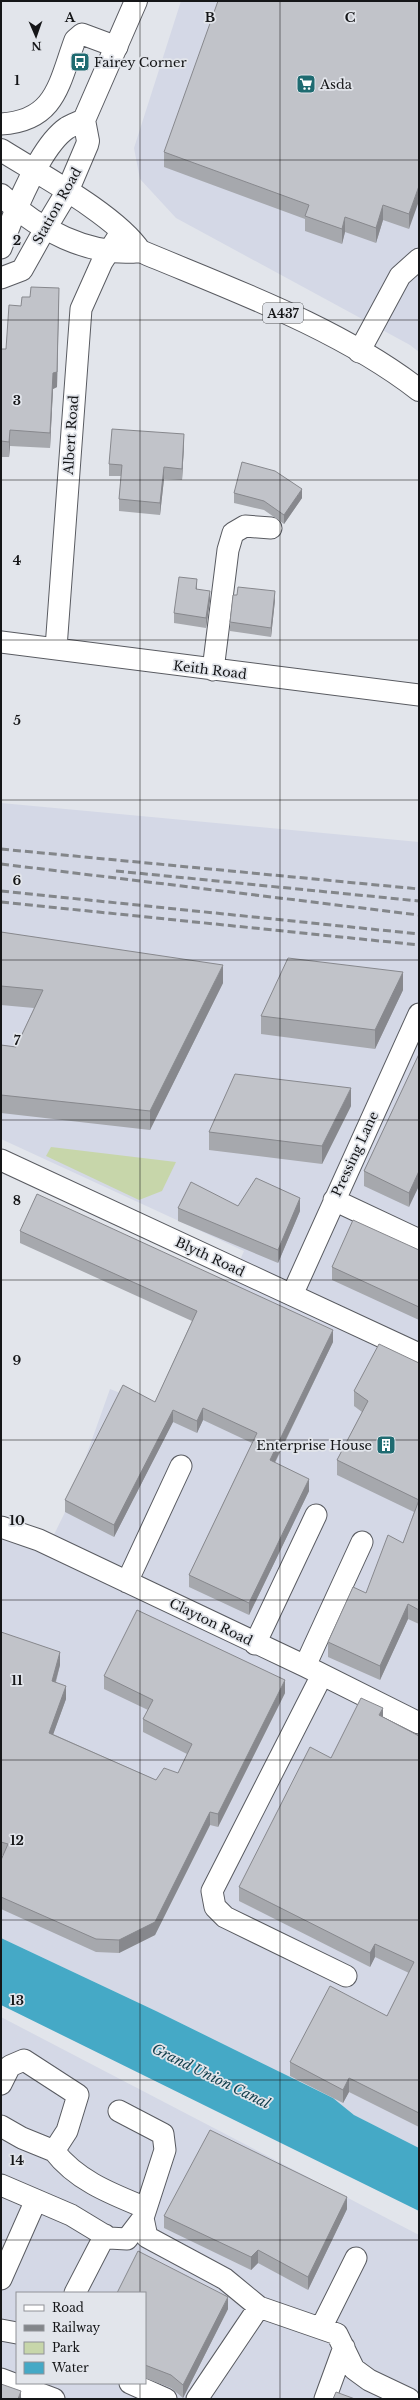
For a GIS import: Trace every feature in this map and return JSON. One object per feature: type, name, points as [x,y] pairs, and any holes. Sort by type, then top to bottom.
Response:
[{"type":"main road","points":[[115,240],[70,241],[8,202],[62,133],[84,120],[136,1]]},
{"type":"main road","name":"Station Road","points":[[46,227],[67,192],[88,141],[84,120]]},
{"type":"main road","name":"A437","points":[[1,150],[34,169],[67,192],[115,240],[133,241],[140,251],[253,299],[322,332],[401,376],[419,390]]},
{"type":"street","points":[[1,124],[13,123],[28,118],[46,108],[53,98],[74,40],[82,34],[117,47]]},
{"type":"street","points":[[1,248],[8,202]]},
{"type":"street","name":"Station Road","points":[[1,277],[22,270],[46,227]]},
{"type":"street","name":"Albert Road","points":[[56,648],[81,309],[115,240]]},
{"type":"street","points":[[359,352],[400,276],[419,259]]},
{"type":"street","points":[[213,670],[228,550],[233,533],[245,526],[271,528]]},
{"type":"street","name":"Keith Road","points":[[1,642],[419,695]]},
{"type":"street","name":"Pressing Lane","points":[[292,1295],[419,1014]]},
{"type":"street","name":"Blyth Road","points":[[1,1160],[419,1354]]},
{"type":"street","points":[[334,1200],[419,1240]]},
{"type":"street","points":[[127,1582],[181,1466]]},
{"type":"street","points":[[255,1644],[316,1515]]},
{"type":"street","name":"Clayton Road","points":[[1,1527],[39,1540],[419,1723]]},
{"type":"street","points":[[346,1976],[225,1917],[215,1907],[212,1891],[313,1671],[362,1542]]},
{"type":"street","points":[[1,2084],[10,2066],[24,2060],[78,2095],[68,2131],[54,2151]]},
{"type":"street","points":[[1,2184],[71,2215],[109,2238],[127,2239],[144,2213],[165,2150],[163,2134],[119,2110]]},
{"type":"street","points":[[1,2126],[22,2138],[54,2151],[65,2165],[98,2188],[144,2213]]},
{"type":"street","points":[[1,2279],[36,2200]]},
{"type":"street","points":[[144,2213],[147,2237],[225,2279],[259,2307],[337,2334],[354,2369],[369,2380],[408,2399]]},
{"type":"street","points":[[76,2292],[105,2235]]},
{"type":"street","points":[[321,2328],[356,2258]]},
{"type":"street","points":[[197,2399],[259,2307]]},
{"type":"street","points":[[1,2330],[16,2333]]},
{"type":"street","points":[[325,2399],[344,2347]]},
{"type":"street","points":[[1,2379],[54,2399]]},
{"type":"street","points":[[132,2384],[166,2399]]},
{"type":"shaded area","name":"Asda","points":[[181,1],[419,1],[419,352],[410,345],[176,218],[140,179],[134,148]]},
{"type":"shaded area","points":[[1,803],[419,842],[419,2148],[354,2115],[333,2098],[156,2011],[1,1938],[1,1532],[45,1553],[69,1504],[110,1389],[169,1412],[244,1251],[1,1139]]},
{"type":"shaded area","points":[[1,2017],[419,2235],[419,2399],[1,2399]]},
{"type":"green space","points":[[51,1147],[176,1162],[162,1191],[139,1200],[46,1156]]},
{"type":"water","name":"Grand Union Canal","points":[[1,1938],[156,2011],[333,2098],[354,2115],[419,2148],[419,2211],[1,2005]]},
{"type":"building","name":"Asda","points":[[218,1],[419,1],[419,186],[409,214],[383,205],[376,228],[345,217],[342,229],[305,216],[309,205],[164,152]]},
{"type":"building","points":[[31,287],[59,288],[57,372],[53,373],[50,433],[10,430],[9,442],[1,441],[1,349],[6,349],[9,305],[21,306],[22,297],[30,297]]},
{"type":"building","points":[[112,429],[184,434],[182,469],[164,467],[160,503],[119,499],[122,465],[109,464]]},
{"type":"building","points":[[242,462],[275,471],[302,489],[284,515],[264,501],[234,493]]},
{"type":"building","points":[[179,577],[197,579],[196,589],[210,591],[206,618],[174,613]]},
{"type":"building","points":[[238,587],[275,591],[271,628],[230,622],[233,595],[237,595]]},
{"type":"building","points":[[1,932],[223,965],[150,1111],[1,1095],[1,1045],[16,1047],[43,990],[1,986]]},
{"type":"building","points":[[288,958],[403,972],[375,1030],[261,1016]]},
{"type":"building","points":[[419,1054],[419,1171],[409,1193],[364,1171]]},
{"type":"building","points":[[235,1074],[351,1088],[322,1146],[209,1132]]},
{"type":"building","points":[[256,1178],[300,1198],[278,1250],[178,1208],[191,1182],[238,1206]]},
{"type":"building","points":[[37,1194],[333,1330],[270,1460],[309,1479],[249,1603],[189,1575],[257,1433],[203,1408],[197,1421],[173,1410],[114,1525],[65,1500],[123,1385],[155,1402],[197,1311],[20,1231]]},
{"type":"building","points":[[353,1220],[419,1250],[419,1307],[332,1267]]},
{"type":"building","name":"Enterprise House","points":[[379,1344],[419,1363],[419,1500],[337,1460],[368,1401],[354,1391]]},
{"type":"building","points":[[419,1500],[419,1610],[408,1604],[380,1666],[328,1642],[353,1587],[366,1593],[388,1535],[403,1543]]},
{"type":"building","points":[[137,1610],[285,1680],[218,1814],[210,1812],[155,1922],[119,1940],[96,1939],[1,1897],[1,1860],[8,1844],[1,1842],[1,1632],[60,1652],[52,1681],[66,1686],[49,1733],[156,1780],[164,1768],[178,1773],[192,1744],[143,1719],[153,1700],[104,1676]]},
{"type":"building","points":[[361,1698],[383,1708],[379,1715],[419,1736],[419,2113],[349,2078],[343,2090],[290,2062],[330,1986],[387,2016],[414,1962],[375,1944],[370,1953],[239,1887],[310,1747],[331,1758]]},
{"type":"building","points":[[210,2130],[347,2197],[308,2277],[258,2250],[251,2257],[164,2216]]},
{"type":"building","points":[[138,2251],[228,2297],[183,2385],[171,2375],[146,2365],[146,2292],[118,2292]]},
{"type":"building","points":[[1,2384],[21,2391],[18,2399],[1,2399]]},
{"type":"building","points":[[336,2392],[355,2399],[333,2399]]},
{"type":"railway","points":[[1,849],[419,889]]},
{"type":"railway","points":[[1,864],[419,915]]},
{"type":"railway","points":[[116,871],[419,901]]},
{"type":"railway","points":[[1,891],[419,934]]},
{"type":"railway","points":[[1,902],[419,945]]},
{"type":"place","name":"Fairey Corner","points":[[80,62]]},
{"type":"place","name":"Asda","points":[[306,84]]},
{"type":"place","name":"Enterprise House","points":[[386,1445]]}]
